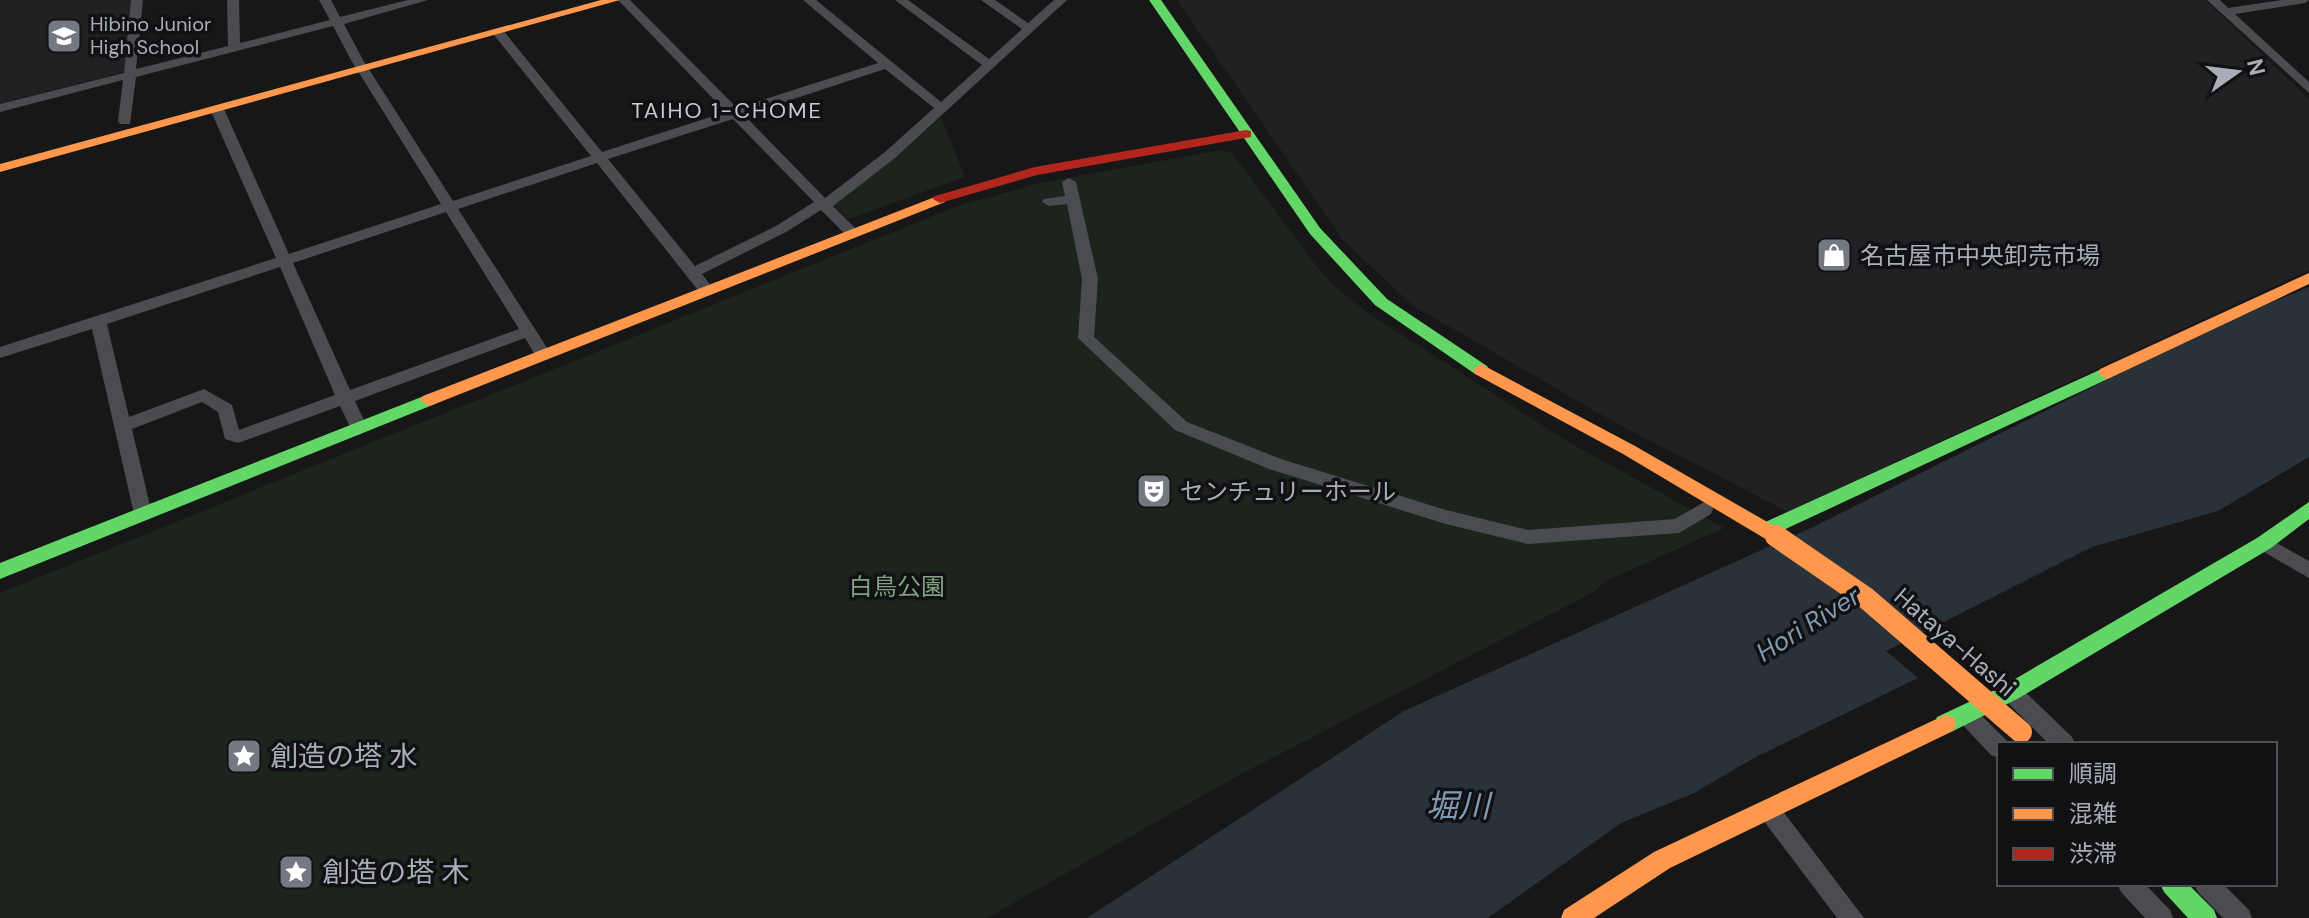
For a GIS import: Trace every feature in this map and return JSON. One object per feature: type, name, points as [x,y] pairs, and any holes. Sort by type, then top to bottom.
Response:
[{"type":"street","points":[[125,121],[137,0]]},
{"type":"street","points":[[233,0],[234,48]]},
{"type":"street","points":[[325,0],[334,23],[543,354]]},
{"type":"street","points":[[0,108],[422,0]]},
{"type":"street","points":[[0,168],[217,109],[576,0]]},
{"type":"street","points":[[0,155],[125,121],[498,32],[614,0]]},
{"type":"street","points":[[624,0],[851,232]]},
{"type":"street","points":[[809,0],[941,108]]},
{"type":"street","points":[[901,0],[989,65]]},
{"type":"street","points":[[987,0],[1029,29]]},
{"type":"street","points":[[692,273],[824,204],[890,155],[1061,0]]},
{"type":"street","name":"Hataya-Hashi","points":[[1155,0],[1315,231],[1381,302],[1435,342],[1490,376],[1772,533],[1866,598],[2027,738]]},
{"type":"street","points":[[2213,0],[2309,89]]},
{"type":"street","points":[[2225,12],[2305,0]]},
{"type":"street","points":[[498,32],[707,291]]},
{"type":"street","points":[[0,353],[887,64]]},
{"type":"street","points":[[217,109],[359,429]]},
{"type":"street","points":[[0,571],[916,206],[1008,177],[1246,134]]},
{"type":"street","points":[[1069,182],[1090,279],[1086,338],[1181,426],[1275,464],[1446,517],[1528,537],[1679,526],[1704,509]]},
{"type":"street","points":[[1049,202],[1073,199]]},
{"type":"street","points":[[1772,533],[1960,445],[2079,384],[2309,278]]},
{"type":"street","points":[[98,320],[143,514]]},
{"type":"street","points":[[123,426],[204,395],[226,409],[231,435],[238,437],[529,331]]},
{"type":"street","points":[[1573,918],[1662,860],[2011,692],[2264,543],[2309,509]]},
{"type":"street","points":[[2264,543],[2309,570]]},
{"type":"street","points":[[2011,692],[2062,742]]},
{"type":"street","points":[[1966,714],[1997,746]]},
{"type":"street","points":[[1768,809],[1852,918]]},
{"type":"street","points":[[2131,886],[2161,918]]},
{"type":"street","points":[[2174,886],[2205,918]]},
{"type":"street","points":[[2208,886],[2240,918]]},
{"type":"shaded area","name":"Hibino Junior High School","points":[[0,0],[131,0],[124,72],[0,103]]},
{"type":"shaded area","name":"名古屋市中央卸売市場","points":[[1177,0],[2205,0],[2309,99],[2309,270],[1788,512],[1614,422],[1412,305],[1343,240]]},
{"type":"green space","points":[[941,117],[965,177],[848,219],[833,204],[899,155]]},
{"type":"green space","name":"白鳥公園","points":[[1221,150],[1232,153],[1334,286],[1371,315],[1565,440],[1724,528],[1606,581],[1592,593],[1239,775],[987,918],[0,918],[0,593],[955,207],[1040,183]]},
{"type":"water","name":"堀川","points":[[2309,287],[2309,457],[2218,511],[2092,547],[1886,651],[1918,678],[1752,759],[1694,793],[1621,823],[1488,918],[1087,918],[1404,711],[1813,527],[2213,327]]},
{"type":"traffic: fast","points":[[1155,0],[1315,231],[1381,302],[1481,370]]},
{"type":"traffic: fast","points":[[1768,529],[2106,373]]},
{"type":"traffic: fast","points":[[0,571],[429,400]]},
{"type":"traffic: fast","points":[[1945,724],[2011,692],[2264,543],[2309,509]]},
{"type":"traffic: fast","points":[[2174,886],[2205,918]]},
{"type":"traffic: slow","points":[[0,168],[614,0]]},
{"type":"traffic: slow","points":[[429,400],[940,199]]},
{"type":"traffic: slow","points":[[2106,373],[2309,278]]},
{"type":"traffic: slow","points":[[1481,370],[1629,450],[1776,536]]},
{"type":"traffic: slow","points":[[1776,536],[1866,598],[2021,732]]},
{"type":"traffic: slow","points":[[1573,918],[1662,860],[1945,724]]},
{"type":"traffic: jam","points":[[940,199],[1035,171],[1246,134]]},
{"type":"place","name":"Hibino Junior High School","points":[[64,36]]},
{"type":"place","name":"名古屋市中央卸売市場","points":[[1834,255]]},
{"type":"place","name":"センチュリーホール","points":[[1154,491]]},
{"type":"place","name":"創造の塔 水","points":[[244,756]]},
{"type":"place","name":"創造の塔 木","points":[[296,872]]},
{"type":"district","name":"TAIHO 1-CHOME","points":[[727,110]]},
{"type":"water label","name":"Hori River","points":[[1808,624]]}]
